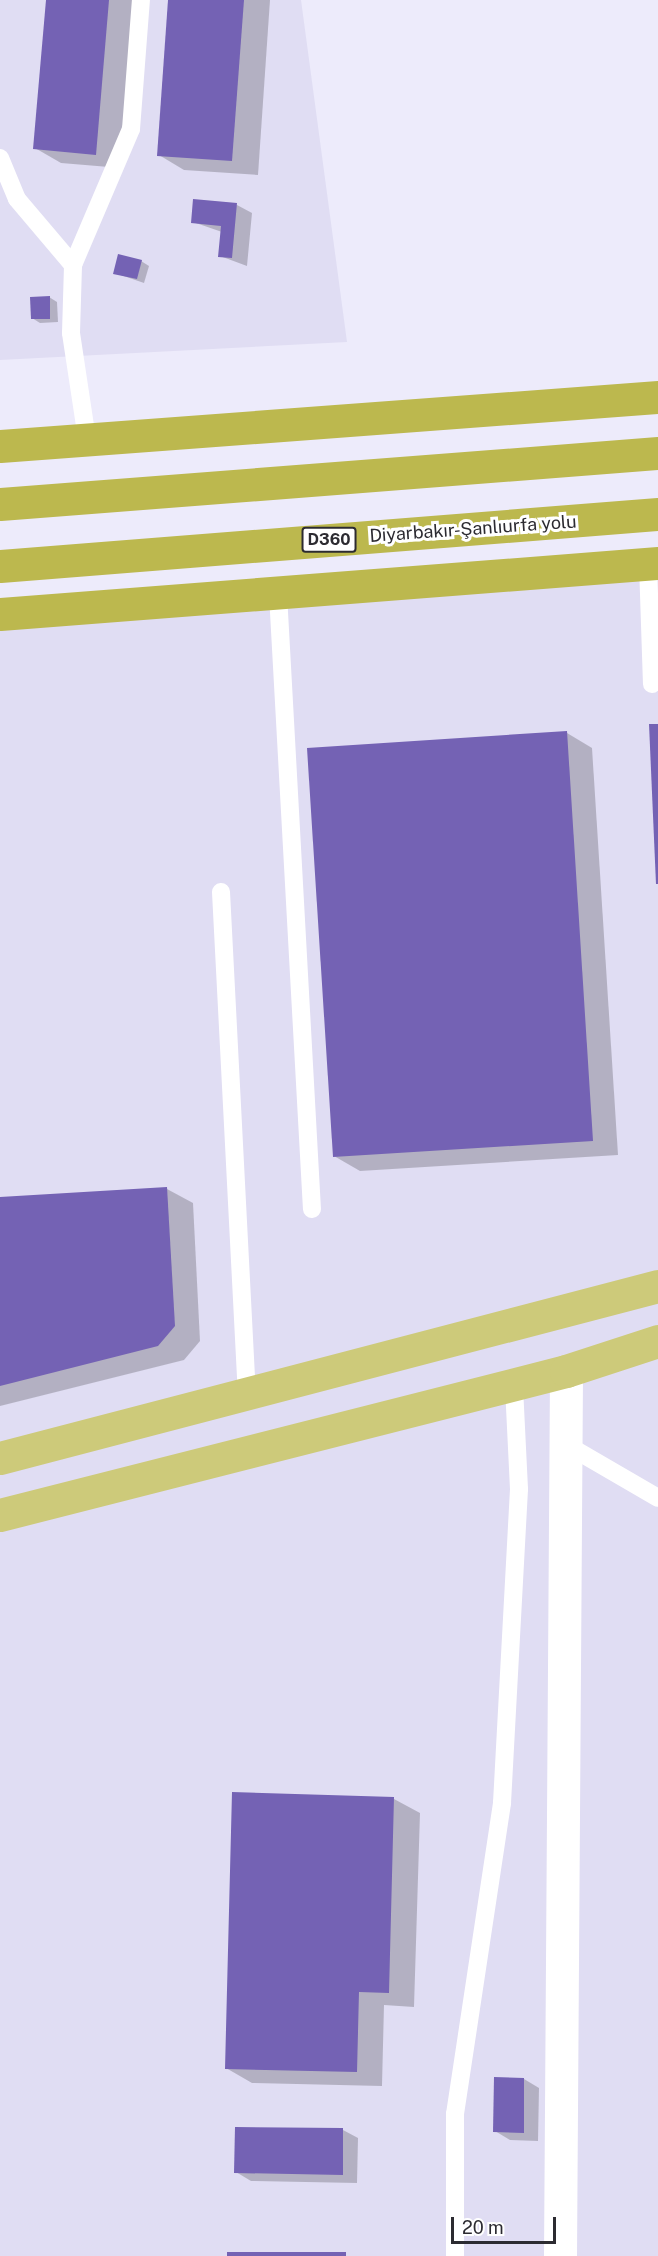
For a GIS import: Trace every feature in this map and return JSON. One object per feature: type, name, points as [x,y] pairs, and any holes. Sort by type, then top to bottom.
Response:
[{"type":"highway","points":[[0,446],[658,397]]},
{"type":"highway","points":[[0,504],[658,453]]},
{"type":"highway","name":"Diyarbakır-Şanlıurfa yolu","points":[[0,566],[658,514]]},
{"type":"highway","points":[[0,614],[653,564]]},
{"type":"main road","points":[[0,1458],[247,1397],[658,1286]]},
{"type":"main road","points":[[0,1515],[566,1371],[658,1341]]},
{"type":"street","points":[[560,2256],[566,1371]]},
{"type":"lane","points":[[87,439],[71,333],[73,265],[131,129],[141,0]]},
{"type":"lane","points":[[0,158],[17,199],[73,265]]},
{"type":"lane","points":[[652,684],[653,564]]},
{"type":"lane","points":[[278,594],[312,1209]]},
{"type":"lane","points":[[221,892],[247,1397]]},
{"type":"lane","points":[[455,2256],[455,2114],[502,1803],[519,1489],[514,1384]]},
{"type":"lane","points":[[567,1445],[658,1498]]},
{"type":"shaded area","points":[[0,0],[301,0],[347,342],[0,360]]},
{"type":"shaded area","points":[[658,577],[658,2256],[0,2256],[0,626]]},
{"type":"building","points":[[46,0],[109,0],[96,155],[33,149]]},
{"type":"building","points":[[168,0],[244,0],[232,161],[157,156]]},
{"type":"building","points":[[193,199],[237,203],[232,258],[218,257],[221,226],[191,223]]},
{"type":"building","points":[[118,254],[142,260],[137,279],[113,274]]},
{"type":"building","points":[[50,296],[50,319],[31,319],[30,297]]},
{"type":"building","points":[[649,724],[658,724],[658,884],[656,884]]},
{"type":"building","points":[[567,731],[593,1141],[333,1157],[307,748]]},
{"type":"building","points":[[167,1187],[175,1326],[158,1346],[0,1386],[0,1197]]},
{"type":"building","points":[[232,1792],[394,1797],[389,1993],[359,1992],[357,2072],[225,2069]]},
{"type":"building","points":[[494,2077],[524,2078],[524,2133],[493,2132]]},
{"type":"building","points":[[235,2127],[343,2128],[343,2175],[234,2173]]},
{"type":"building","points":[[227,2252],[346,2252],[346,2256],[227,2256]]}]
